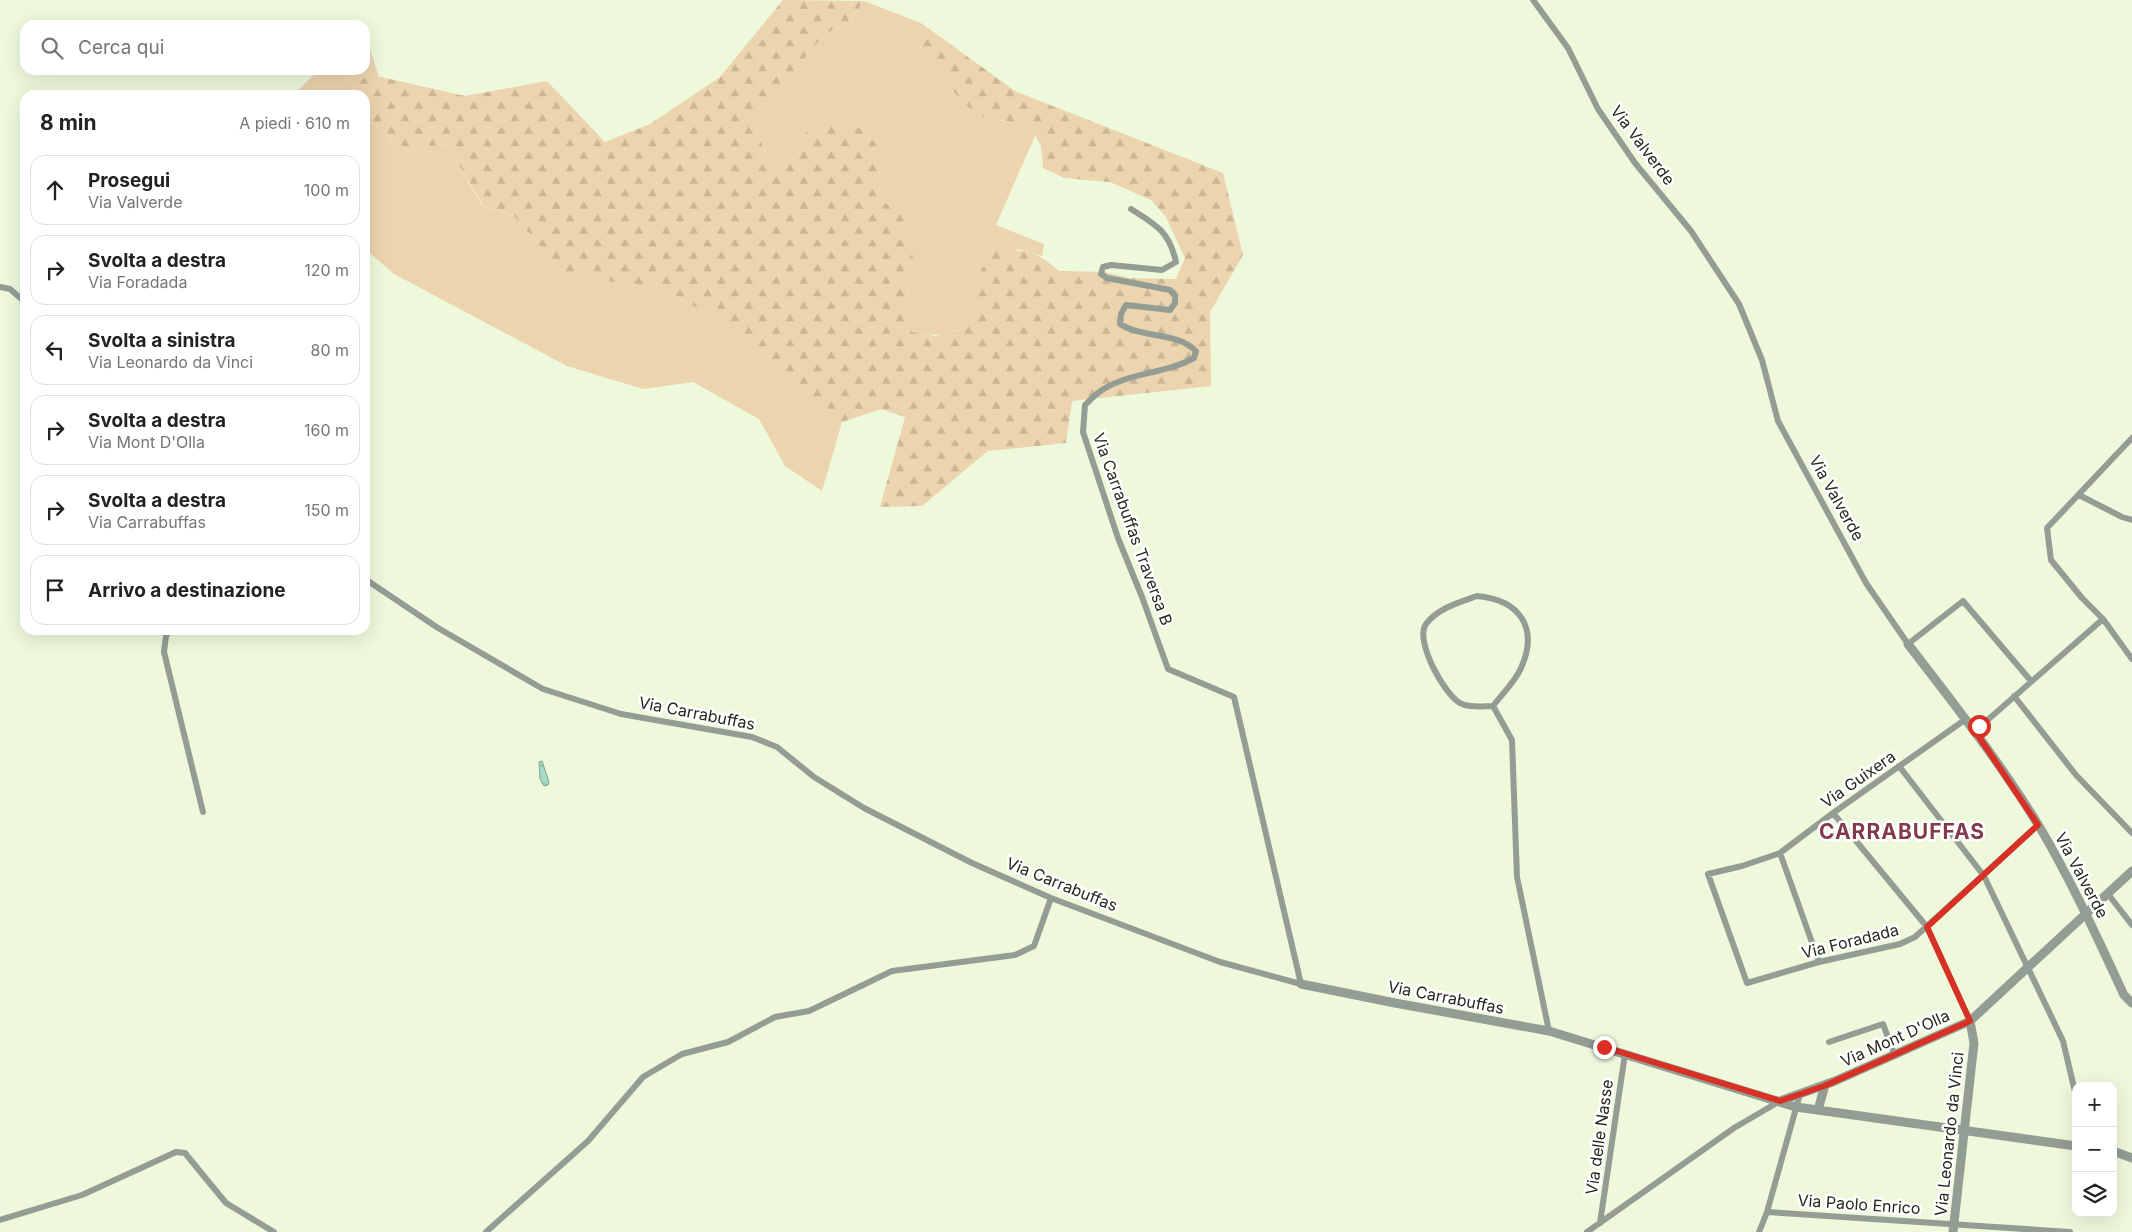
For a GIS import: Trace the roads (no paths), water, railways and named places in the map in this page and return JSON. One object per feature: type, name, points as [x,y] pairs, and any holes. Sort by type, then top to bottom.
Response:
[{"type":"street","name":"Via Valverde","points":[[1533,0],[1568,48],[1598,109],[1635,163],[1691,231],[1739,304],[1762,360],[1778,421],[1866,583],[1908,644],[1975,731],[2038,825],[2086,914],[2124,994],[2132,1003]]},
{"type":"street","name":"Via Carrabuffas Traversa B","points":[[1130,209],[1159,227],[1172,243],[1176,262],[1162,270],[1111,265],[1103,267],[1101,274],[1107,278],[1170,290],[1175,296],[1175,303],[1170,310],[1126,305],[1121,314],[1120,324],[1129,330],[1178,340],[1196,351],[1194,358],[1179,366],[1118,382],[1101,390],[1085,405],[1083,432],[1118,538],[1168,669],[1234,697],[1301,984]]},
{"type":"street","points":[[0,287],[10,289],[20,298]]},
{"type":"street","points":[[2132,438],[2047,528],[2051,560],[2082,598],[2103,619],[2132,658]]},
{"type":"street","points":[[2079,495],[2122,517],[2132,520]]},
{"type":"street","name":"Via Carrabuffas","points":[[370,582],[438,628],[543,689],[621,714],[752,737],[776,747],[814,777],[864,808],[972,863],[1051,898],[1220,962],[1301,984],[1395,1004],[1549,1032],[1796,1107],[1818,1110]]},
{"type":"street","points":[[1477,596],[1495,597],[1516,610],[1527,625],[1529,640],[1521,668],[1493,706],[1462,704],[1452,696],[1429,660],[1422,635],[1425,624],[1434,616],[1448,607],[1477,596]]},
{"type":"street","points":[[1908,644],[1963,601],[2031,681]]},
{"type":"street","points":[[1975,731],[2103,619]]},
{"type":"street","points":[[167,635],[164,652],[203,812]]},
{"type":"street","points":[[2014,696],[2076,775],[2132,833]]},
{"type":"street","points":[[1493,706],[1512,740],[1518,877],[1549,1032]]},
{"type":"street","name":"Via Guixera","points":[[1747,983],[1708,874],[1742,866],[1780,853],[1832,813],[1966,719]]},
{"type":"street","points":[[1899,766],[1984,876],[2064,1041],[2073,1082]]},
{"type":"street","name":"Via Leonardo da Vinci","points":[[1832,813],[1927,927],[1970,1021],[1974,1043],[1953,1228]]},
{"type":"street","name":"Via Foradada","points":[[1747,983],[1819,962],[1900,944],[1915,937],[2038,825]]},
{"type":"street","points":[[1780,853],[1819,962]]},
{"type":"street","name":"Via Mont D'Olla","points":[[1780,1101],[1824,1086],[1970,1021],[2132,871]]},
{"type":"street","points":[[2108,894],[2132,925]]},
{"type":"street","points":[[486,1232],[588,1141],[643,1077],[682,1054],[728,1042],[775,1017],[809,1010],[892,971],[1015,955],[1034,946],[1051,898]]},
{"type":"street","points":[[1829,1042],[1883,1024],[1895,1056]]},
{"type":"street","name":"Via delle Nasse","points":[[1600,1223],[1625,1054]]},
{"type":"street","points":[[1824,1086],[1818,1110],[2072,1145]]},
{"type":"street","points":[[1759,1232],[1767,1212],[1800,1094]]},
{"type":"street","points":[[1587,1232],[1734,1128],[1780,1101]]},
{"type":"street","points":[[0,1220],[82,1195],[176,1152],[184,1153],[226,1203],[274,1232]]},
{"type":"street","points":[[2117,1153],[2132,1158]]},
{"type":"street","name":"Via Paolo Enrico","points":[[1767,1212],[1953,1228],[2070,1232]]},
{"type":"water","points":[[542,761],[549,782],[548,785],[544,786],[540,779],[539,762]]},
{"type":"district","name":"CARRABUFFAS","points":[[1902,832]]}]
